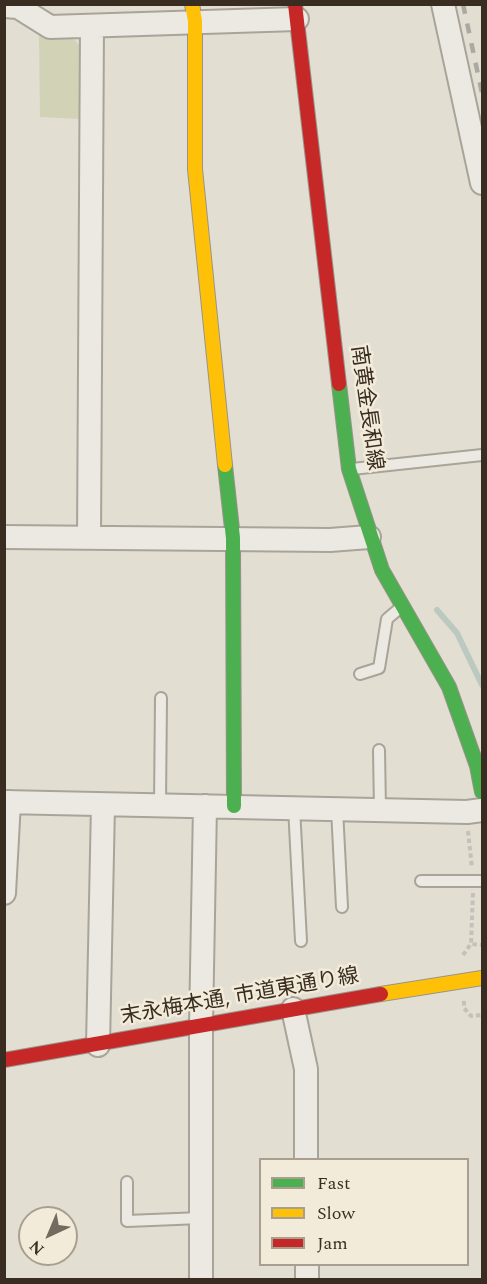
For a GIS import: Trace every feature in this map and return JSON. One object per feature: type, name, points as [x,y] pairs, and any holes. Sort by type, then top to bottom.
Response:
[{"type":"street","points":[[444,4],[483,183]]},
{"type":"street","points":[[4,6],[32,10],[50,27],[92,26],[194,13],[296,12]]},
{"type":"street","name":"南黄金長和線","points":[[296,12],[349,469],[369,537],[382,570],[449,687],[477,766],[483,792]]},
{"type":"street","points":[[194,13],[195,169],[233,538],[234,806]]},
{"type":"street","points":[[89,538],[92,26]]},
{"type":"street","points":[[4,537],[330,540],[369,537]]},
{"type":"street","points":[[4,893],[7,802],[467,812],[483,810]]},
{"type":"street","points":[[99,1045],[104,805]]},
{"type":"street","points":[[201,1280],[201,1025],[205,806]]},
{"type":"street","name":"末永梅本通, 市道東通り線","points":[[4,1060],[464,979],[483,978]]},
{"type":"street","points":[[293,1009],[306,1069],[306,1158]]},
{"type":"lane","points":[[349,469],[483,454]]},
{"type":"lane","points":[[360,674],[379,668],[387,619],[402,607]]},
{"type":"lane","points":[[160,805],[161,698]]},
{"type":"lane","points":[[379,750],[380,810]]},
{"type":"lane","points":[[294,807],[301,941]]},
{"type":"lane","points":[[337,809],[342,907]]},
{"type":"lane","points":[[420,881],[483,881]]},
{"type":"lane","points":[[127,1182],[127,1221],[201,1218]]},
{"type":"green space","points":[[39,34],[71,36],[81,47],[81,119],[40,117]]},
{"type":"waterway","points":[[437,610],[457,633],[482,685]]},
{"type":"railway","points":[[463,4],[482,93]]},
{"type":"traffic: fast","points":[[339,384],[349,469],[382,570],[449,687],[477,766],[482,792]]},
{"type":"traffic: fast","points":[[225,465],[233,538],[234,806]]},
{"type":"traffic: slow","points":[[192,4],[195,21],[195,169],[225,465]]},
{"type":"traffic: slow","points":[[381,994],[482,978]]},
{"type":"traffic: jam","points":[[295,4],[339,384]]},
{"type":"traffic: jam","points":[[4,1060],[381,994]]}]
